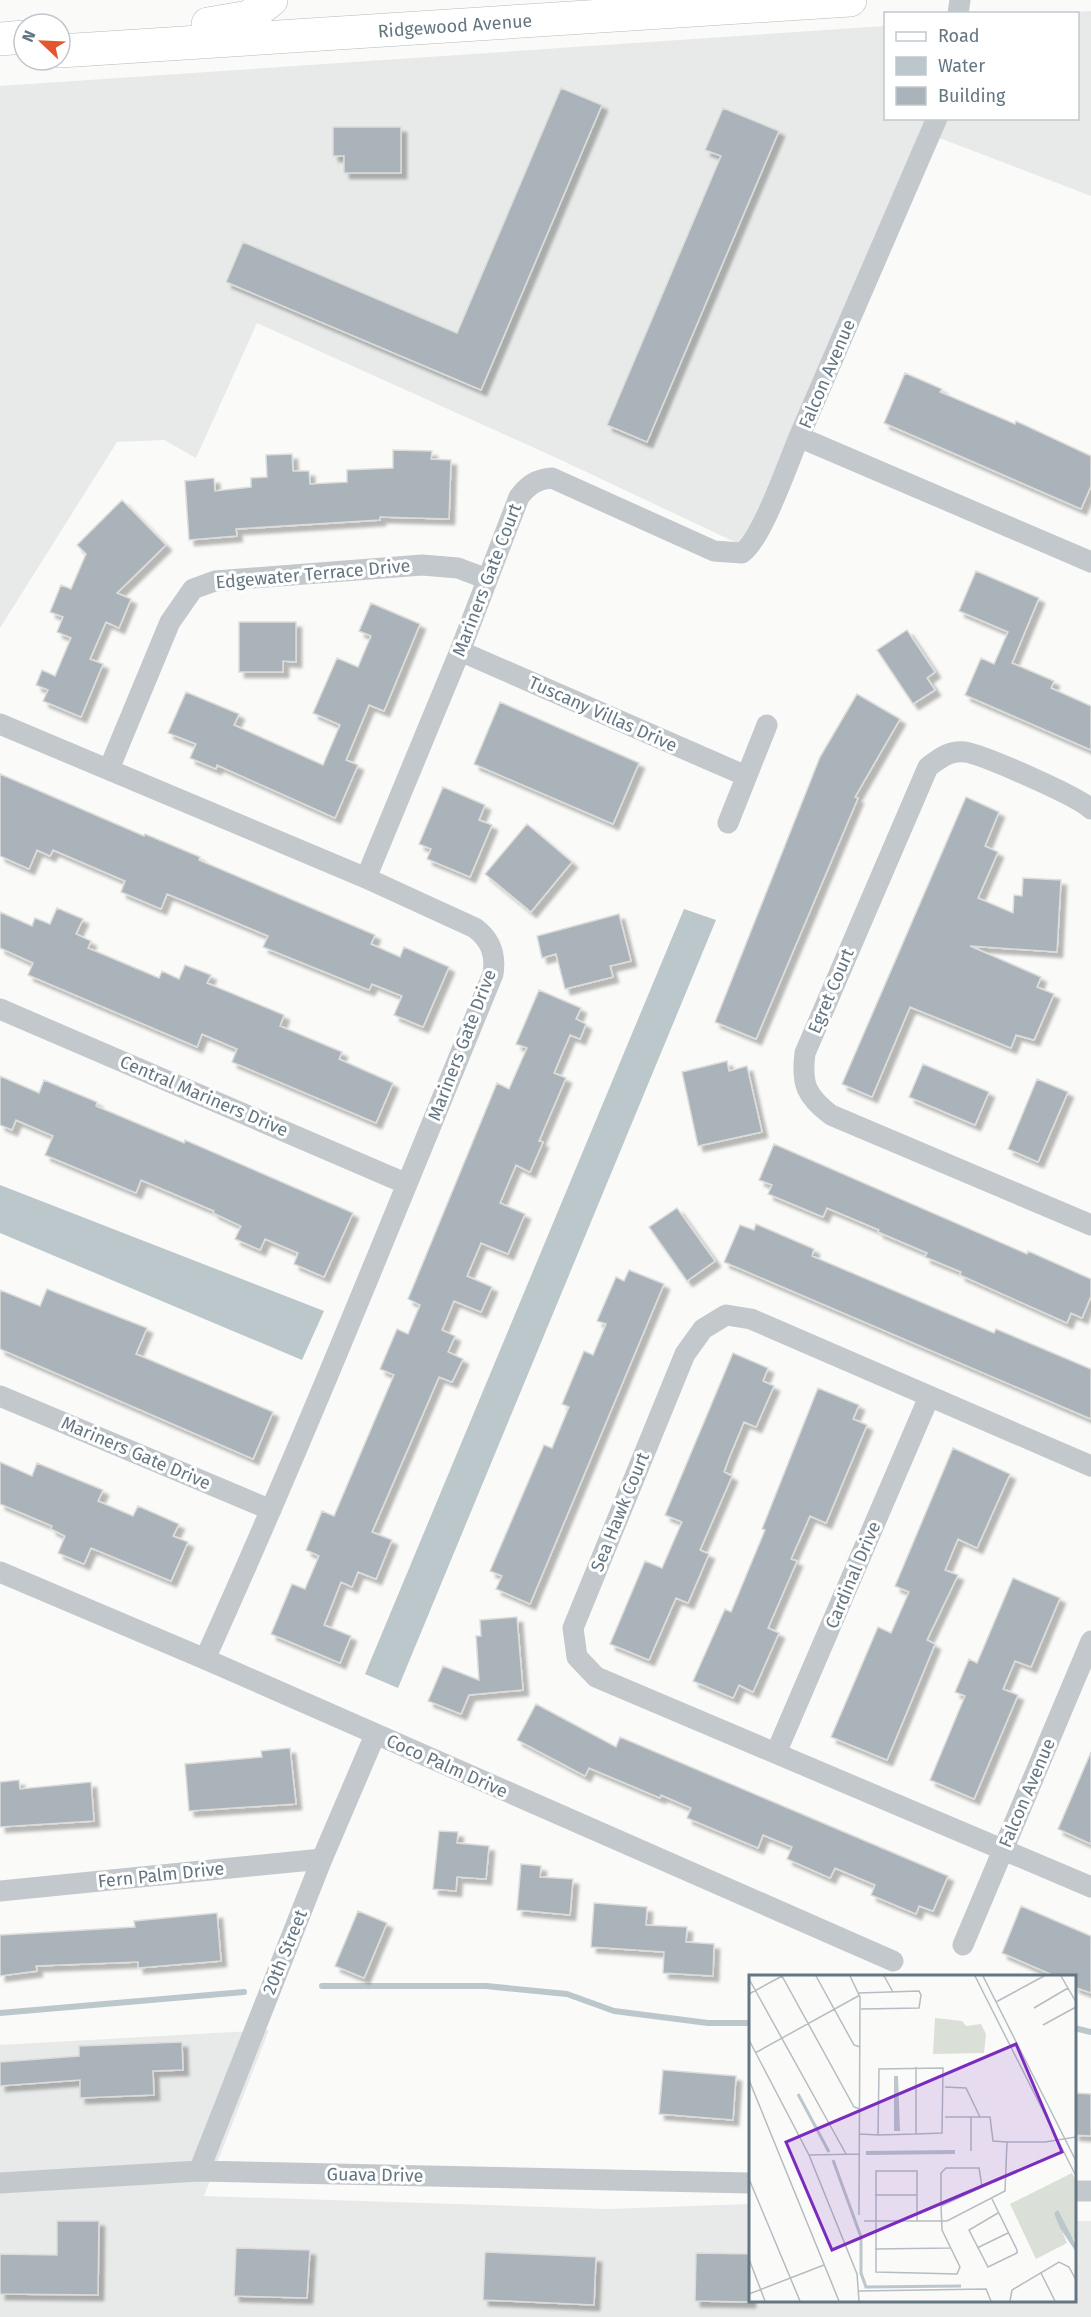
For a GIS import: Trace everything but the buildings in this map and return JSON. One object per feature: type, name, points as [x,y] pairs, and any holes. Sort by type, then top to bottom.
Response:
[{"type":"main road","points":[[72,34],[228,23],[249,17],[271,0]]},
{"type":"main road","name":"Ridgewood Avenue","points":[[72,50],[850,0]]},
{"type":"street","name":"Falcon Avenue","points":[[936,120],[799,437],[1091,562]]},
{"type":"street","name":"Mariners Gate Court","points":[[366,878],[460,651],[519,497],[530,485],[542,479],[552,478],[714,551],[742,553],[751,544],[765,516],[799,437]]},
{"type":"street","name":"Edgewater Terrace Drive","points":[[109,769],[170,622],[193,589],[214,581],[422,565],[459,568],[487,579]]},
{"type":"street","name":"Tuscany Villas Drive","points":[[460,651],[746,776]]},
{"type":"street","name":"Mariners Gate Drive","points":[[0,724],[366,878],[475,928],[489,942],[494,956],[493,974],[407,1184],[271,1510],[205,1659]]},
{"type":"street","points":[[728,824],[767,725]]},
{"type":"street","name":"Egret Court","points":[[1091,809],[1066,794],[964,752],[944,754],[928,767],[805,1053],[802,1073],[804,1084],[815,1104],[831,1115],[1091,1225]]},
{"type":"street","name":"Central Mariners Drive","points":[[0,1009],[407,1184]]},
{"type":"street","name":"Sea Hawk Court","points":[[1091,1466],[751,1319],[726,1315],[703,1329],[685,1354],[573,1628],[578,1657],[596,1677],[1091,1887]]},
{"type":"street","name":"Mariners Gate Drive","points":[[0,1396],[271,1510]]},
{"type":"street","name":"Cardinal Drive","points":[[776,1753],[929,1397]]},
{"type":"street","name":"Coco Palm Drive","points":[[0,1572],[205,1659],[894,1961]]},
{"type":"street","name":"Falcon Avenue","points":[[963,1945],[1091,1641]]},
{"type":"street","name":"20th Street","points":[[199,2171],[322,1859],[375,1735]]},
{"type":"street","name":"Fern Palm Drive","points":[[0,1891],[322,1859]]},
{"type":"street","name":"Guava Drive","points":[[0,2183],[199,2171],[749,2183]]},
{"type":"shaded area","points":[[1091,11],[1091,196],[929,134],[756,552],[561,460],[257,323],[196,458],[164,440],[117,442],[0,628],[0,86],[884,26],[884,120],[1079,120],[1079,12],[1076,12]]},
{"type":"shaded area","points":[[269,2030],[204,2196],[607,2209],[749,2204],[749,2302],[1076,2302],[1076,2221],[1091,2221],[1091,2317],[0,2317],[0,2045]]},
{"type":"water","points":[[684,909],[716,920],[398,1688],[365,1674]]},
{"type":"water","points":[[0,1185],[324,1311],[302,1360],[0,1233]]},
{"type":"waterway","points":[[322,1986],[486,1986],[567,1994],[614,2011],[708,2023],[749,2023]]},
{"type":"waterway","points":[[0,2013],[244,1992]]},
{"type":"waterway","points":[[1076,2028],[1091,2032]]}]
